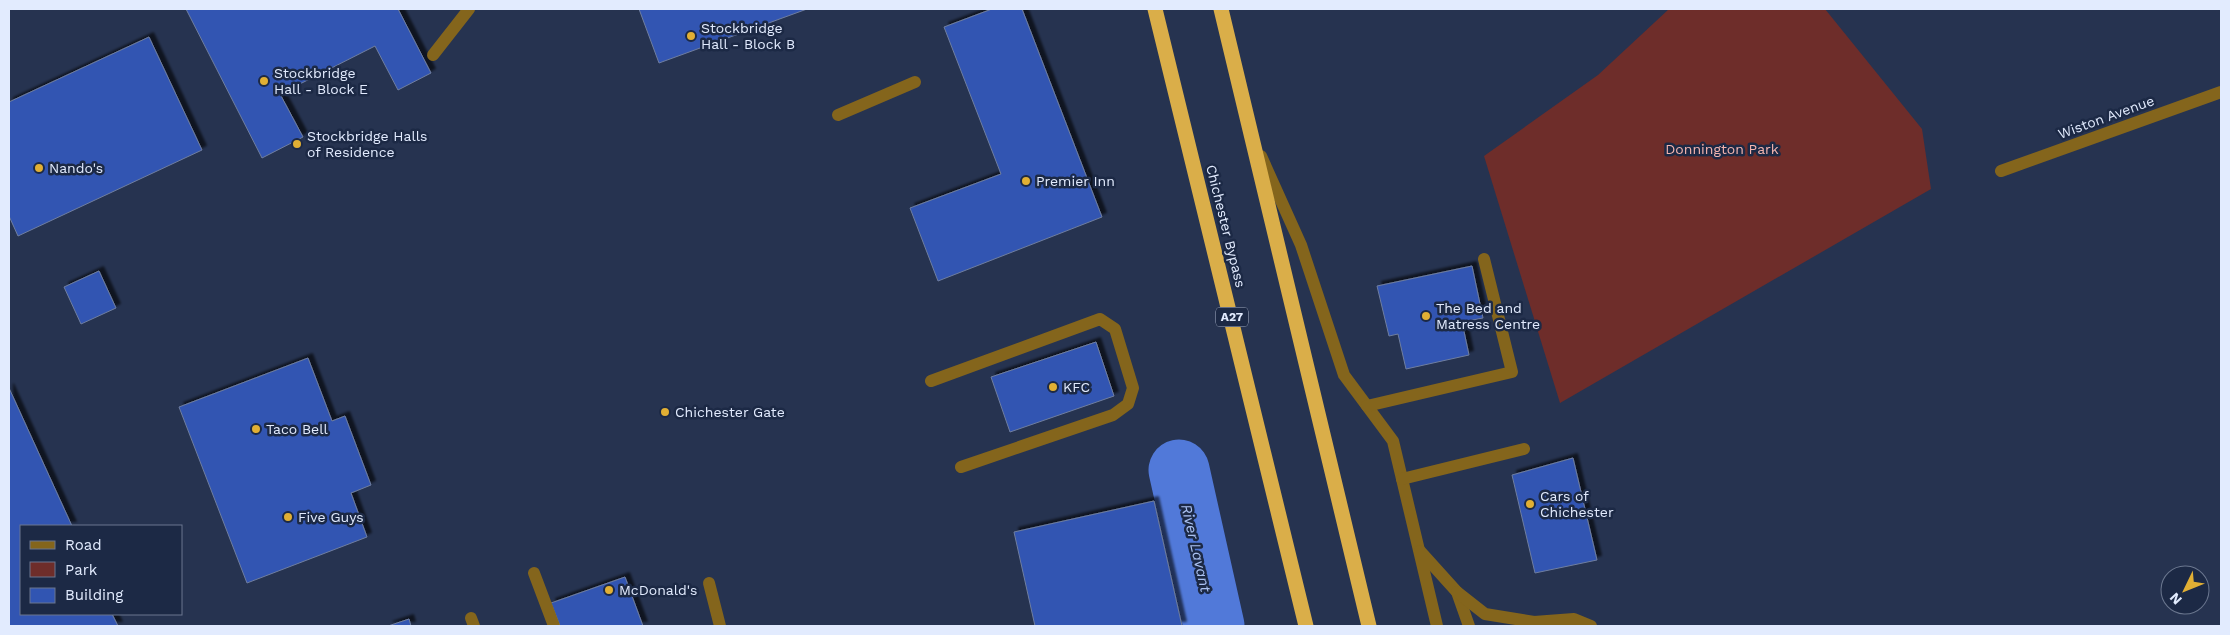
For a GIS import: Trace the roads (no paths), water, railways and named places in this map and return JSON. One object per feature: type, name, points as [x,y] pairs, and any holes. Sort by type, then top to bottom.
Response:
[{"type":"highway","name":"Chichester Bypass","points":[[1155,9],[1306,626]]},
{"type":"highway","points":[[1222,9],[1369,626]]},
{"type":"street","points":[[433,55],[469,9]]},
{"type":"street","points":[[838,115],[915,82]]},
{"type":"street","name":"Wiston Avenue","points":[[2002,171],[2221,92]]},
{"type":"street","points":[[1253,138],[1301,245],[1344,375],[1393,441],[1437,626]]},
{"type":"street","points":[[1367,406],[1512,372],[1484,259]]},
{"type":"street","points":[[931,381],[1100,320],[1115,329],[1133,388],[1128,404],[1113,414],[961,467]]},
{"type":"street","points":[[1402,480],[1524,449]]},
{"type":"street","points":[[1418,549],[1457,592],[1496,621],[1528,624],[1557,623],[1574,619],[1591,626]]},
{"type":"street","points":[[534,573],[554,626]]},
{"type":"street","points":[[709,583],[720,626]]},
{"type":"street","points":[[1457,592],[1469,626]]},
{"type":"waterway","name":"River Lavant","points":[[1179,470],[1214,626]]},
{"type":"place","name":"Stockbridge Hall - Block B","points":[[691,36]]},
{"type":"place","name":"Stockbridge Hall - Block E","points":[[264,81]]},
{"type":"place","name":"Stockbridge Halls of Residence","points":[[297,144]]},
{"type":"place","name":"Nando's","points":[[39,168]]},
{"type":"place","name":"Premier Inn","points":[[1026,181]]},
{"type":"place","name":"The Bed and Matress Centre","points":[[1426,316]]},
{"type":"place","name":"KFC","points":[[1053,387]]},
{"type":"place","name":"Chichester Gate","points":[[665,412]]},
{"type":"place","name":"Taco Bell","points":[[256,429]]},
{"type":"place","name":"Cars of Chichester","points":[[1530,504]]},
{"type":"place","name":"Five Guys","points":[[288,517]]},
{"type":"place","name":"McDonald's","points":[[609,590]]},
{"type":"park label","name":"Donnington Park","points":[[1722,149]]}]
